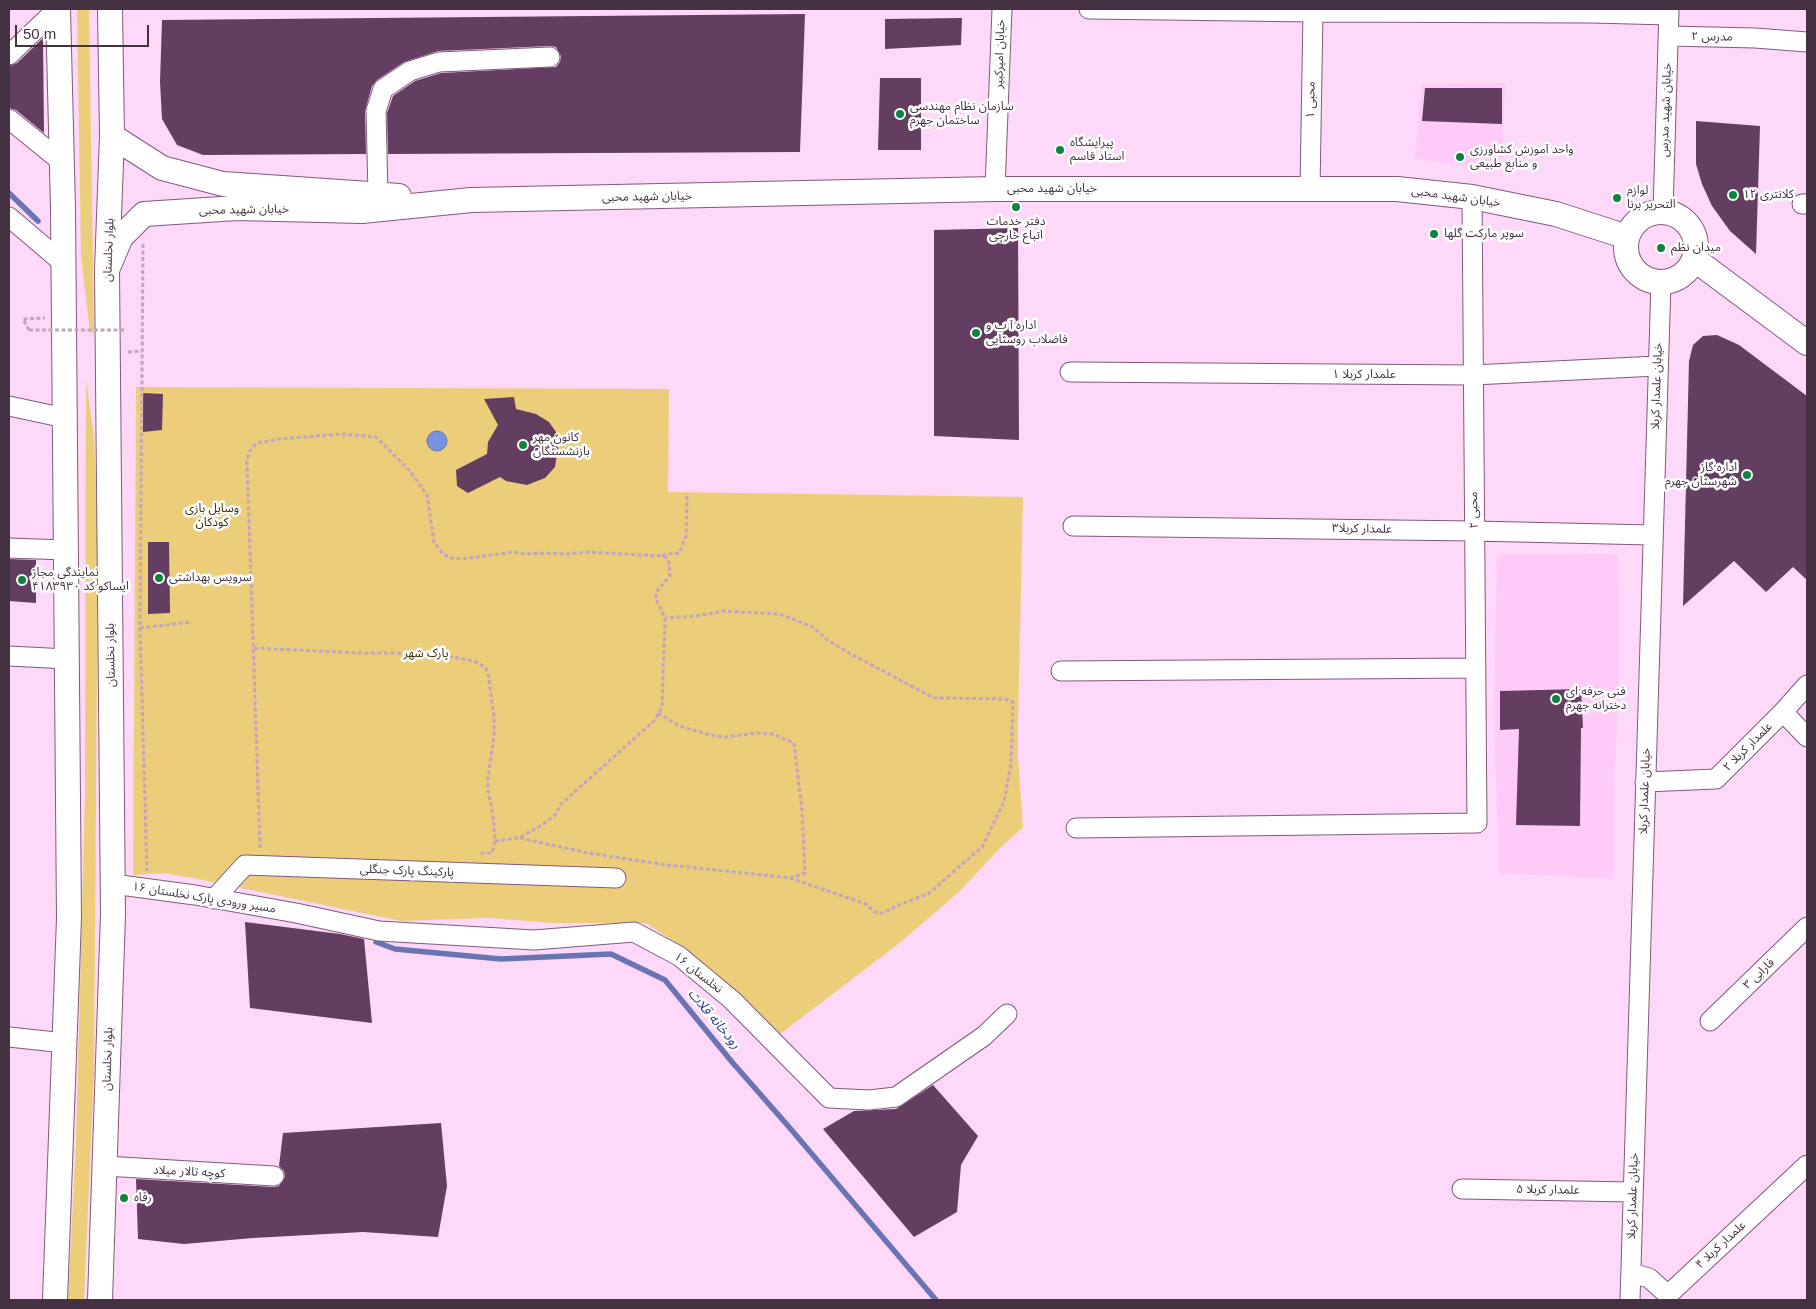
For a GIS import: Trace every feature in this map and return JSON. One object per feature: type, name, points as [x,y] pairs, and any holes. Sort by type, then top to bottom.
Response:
[{"type":"main road","points":[[55,1300],[70,918],[62,162],[57,9]]},
{"type":"main road","name":"بلوار نخلستان","points":[[100,1300],[113,924],[107,270],[112,136],[110,9]]},
{"type":"main road","name":"خیابان شهید محبی","points":[[112,136],[162,168],[223,184],[471,200]]},
{"type":"main road","name":"خیابان شهید محبی","points":[[144,214],[237,208],[362,211],[471,200],[995,189],[1396,189],[1472,197],[1556,214],[1627,237]]},
{"type":"main road","points":[[1663,212],[1674,214],[1683,220],[1690,228],[1696,248],[1694,258],[1681,275],[1661,282],[1645,278],[1633,268],[1626,248],[1627,237],[1632,227],[1641,218],[1652,213],[1663,212]]},
{"type":"main road","points":[[107,270],[120,237],[144,214]]},
{"type":"main road","points":[[1694,258],[1807,343]]},
{"type":"street","points":[[9,55],[57,9]]},
{"type":"street","name":"خیابان امیرکبیر","points":[[995,189],[1002,9]]},
{"type":"street","points":[[1089,9],[1669,12]]},
{"type":"street","name":"محبی ۱","points":[[1303,11],[1310,189]]},
{"type":"street","name":"خیابان شهید مدرس","points":[[1663,212],[1669,12]]},
{"type":"street","name":"مدرس ۲","points":[[1668,36],[1755,38],[1807,42]]},
{"type":"street","points":[[378,194],[376,112],[383,89],[410,71],[439,62],[550,57]]},
{"type":"street","points":[[9,119],[62,162]]},
{"type":"street","name":"محبی ۲","points":[[1076,828],[1477,823],[1472,197]]},
{"type":"street","points":[[9,217],[62,262]]},
{"type":"street","name":"خیابان علمدار کربلا","points":[[1630,1300],[1661,282]]},
{"type":"street","name":"علمدار کربلا ۱","points":[[1070,372],[1473,375],[1657,366]]},
{"type":"street","points":[[9,406],[65,418]]},
{"type":"street","name":"علمدار کربلا۳","points":[[1073,526],[1474,531],[1652,536]]},
{"type":"street","points":[[9,548],[66,550]]},
{"type":"street","points":[[9,656],[67,659]]},
{"type":"street","points":[[1061,671],[1476,668]]},
{"type":"street","name":"علمدار کربلا ۲","points":[[1645,782],[1716,779],[1783,712],[1807,685]]},
{"type":"street","points":[[1783,712],[1807,737]]},
{"type":"street","name":"پارکینگ پارک جنگلی","points":[[214,899],[245,865],[616,878]]},
{"type":"street","name":"مسیر ورودی پارک نخلستان ۱۶","points":[[113,884],[296,913]]},
{"type":"street","name":"نخلستان ۱۶","points":[[296,913],[379,931],[534,940],[634,932],[679,956],[732,1000],[829,1098],[869,1100],[896,1097],[984,1036],[1006,1014]]},
{"type":"street","name":"فارابی ۳","points":[[1710,1021],[1807,927]]},
{"type":"street","points":[[9,1037],[65,1044]]},
{"type":"street","name":"علمدار کربلا ۴","points":[[1631,1273],[1649,1278],[1668,1295],[1807,1165]]},
{"type":"street","name":"کوچه تالار میلاد","points":[[105,1166],[274,1176]]},
{"type":"street","name":"علمدار کربلا ۵","points":[[1462,1188],[1633,1192]]},
{"type":"path","points":[[144,214],[140,628],[147,889]]},
{"type":"path","points":[[23,319],[29,330],[124,330]]},
{"type":"path","points":[[260,848],[247,462],[249,452],[257,443],[279,438],[341,434],[376,437],[409,470],[427,495],[434,542],[443,554],[451,558],[462,559],[514,552],[525,554],[567,554],[587,552],[662,556],[680,553],[686,536],[687,492]]},
{"type":"path","points":[[519,838],[555,816],[561,804],[654,720],[662,707],[665,618],[656,600],[656,592],[670,576],[670,562],[662,556]]},
{"type":"path","points":[[495,841],[519,838],[588,853],[660,864],[790,878],[866,904],[874,912],[883,913],[928,894],[982,847],[1004,802],[1011,763],[1013,702],[1005,699],[934,698],[847,652],[826,639],[813,627],[779,614],[724,611],[696,616],[665,618]]},
{"type":"path","points":[[140,628],[192,622]]},
{"type":"path","points":[[254,648],[453,657],[474,661],[485,667],[488,673],[494,717],[494,737],[488,790],[493,815],[495,841],[492,853],[472,853]]},
{"type":"path","points":[[658,713],[679,726],[701,733],[725,737],[757,733],[773,734],[794,743],[802,810],[805,873],[790,878]]},
{"type":"shaded area","points":[[1505,83],[1501,170],[1415,159],[1422,84]]},
{"type":"shaded area","name":"فنی حرفه ای دخترانه جهرم","points":[[1618,554],[1619,681],[1614,784],[1613,879],[1499,873],[1494,717],[1497,555]]},
{"type":"green space","points":[[77,9],[89,9],[94,333],[90,332],[81,257]]},
{"type":"green space","points":[[86,379],[94,437],[98,532],[94,1070],[84,1300],[68,1300],[76,1142],[85,797]]},
{"type":"green space","name":"پارک شهر","points":[[136,387],[669,389],[668,492],[1023,497],[1018,757],[1023,827],[1000,848],[961,890],[936,912],[897,945],[780,1034],[765,1022],[734,989],[694,955],[646,923],[553,923],[489,918],[401,921],[198,879],[163,873],[133,875]]},
{"type":"water","points":[[437,431],[444,434],[447,441],[444,448],[437,451],[430,448],[427,441],[430,434]]},
{"type":"building","points":[[805,14],[800,152],[388,154],[387,113],[393,96],[415,81],[441,73],[556,67],[560,62],[561,56],[556,47],[550,46],[438,51],[404,62],[377,80],[372,86],[365,111],[366,154],[203,155],[177,145],[162,119],[160,82],[162,20]]},
{"type":"building","points":[[962,18],[961,45],[885,49],[885,19]]},
{"type":"building","points":[[43,38],[44,133],[16,110],[9,108],[9,66],[17,63]]},
{"type":"building","name":"سازمان نظام مهندسی ساختمان جهرم","points":[[880,78],[921,78],[921,150],[878,150]]},
{"type":"building","name":"واحد آموزش کشاورزی و منابع طبیعی","points":[[1425,88],[1502,88],[1502,124],[1422,121]]},
{"type":"building","name":"کلانتری ۱۲","points":[[1696,121],[1760,126],[1756,254],[1730,231],[1712,206],[1702,184],[1696,164]]},
{"type":"building","name":"اداره آ ب و فاضلاب روستایی","points":[[1018,228],[1019,440],[934,436],[934,230]]},
{"type":"building","name":"اداره گاز شهرستان جهرم","points":[[1717,335],[1739,345],[1807,396],[1807,580],[1793,567],[1766,592],[1734,561],[1683,606],[1689,361],[1693,345],[1703,336]]},
{"type":"building","points":[[143,393],[163,394],[162,430],[143,432]]},
{"type":"building","name":"کانون مهر بازنشستگان","points":[[514,397],[516,409],[536,414],[549,422],[556,432],[558,447],[555,467],[545,478],[527,485],[506,481],[500,477],[468,493],[457,486],[456,470],[487,454],[488,442],[498,425],[484,399]]},
{"type":"building","name":"سرویس بهداشتی","points":[[148,542],[169,542],[170,613],[148,614]]},
{"type":"building","name":"نمایندگی مجاز ایساکو کد ۴۱۸۳۹۳۰","points":[[9,559],[36,560],[36,603],[9,601]]},
{"type":"building","points":[[1581,689],[1583,728],[1581,728],[1580,826],[1516,825],[1519,729],[1500,730],[1500,691]]},
{"type":"building","points":[[245,922],[340,934],[364,939],[372,1023],[250,1008]]},
{"type":"building","points":[[933,1085],[978,1136],[961,1165],[957,1212],[914,1237],[823,1129],[854,1111],[896,1109]]},
{"type":"building","points":[[441,1123],[447,1186],[438,1237],[363,1232],[184,1244],[138,1239],[136,1179],[274,1187],[279,1186],[285,1177],[284,1171],[279,1166],[283,1133]]},
{"type":"waterway","points":[[9,193],[38,221]]},
{"type":"waterway","name":"رودخانه قلات","points":[[376,942],[395,949],[501,959],[611,954],[665,980],[732,1062],[936,1300]]},
{"type":"place","name":"سازمان نظام مهندسی ساختمان جهرم","points":[[900,114]]},
{"type":"place","name":"پیرایشگاه استاد قاسم","points":[[1060,150]]},
{"type":"place","name":"واحد آموزش کشاورزی و منابع طبیعی","points":[[1460,157]]},
{"type":"place","name":"کلانتری ۱۲","points":[[1733,195]]},
{"type":"place","name":"لوازم التحریر برنا","points":[[1617,198]]},
{"type":"place","name":"دفتر خدمات اتباع خارجی","points":[[1016,207]]},
{"type":"place","name":"سوپر مارکت گلها","points":[[1434,234]]},
{"type":"place","name":"میدان نظم","points":[[1661,248]]},
{"type":"place","name":"اداره آ ب و فاضلاب روستایی","points":[[976,333]]},
{"type":"place","name":"کانون مهر بازنشستگان","points":[[523,445]]},
{"type":"place","name":"اداره گاز شهرستان جهرم","points":[[1747,475]]},
{"type":"place","name":"سرویس بهداشتی","points":[[159,578]]},
{"type":"place","name":"نمایندگی مجاز ایساکو کد ۴۱۸۳۹۳۰","points":[[22,580]]},
{"type":"place","name":"فنی حرفه ای دخترانه جهرم","points":[[1556,699]]},
{"type":"place","name":"رفاه","points":[[124,1198]]},
{"type":"park label","name":"وسایل بازی کودکان","points":[[212,516]]}]
